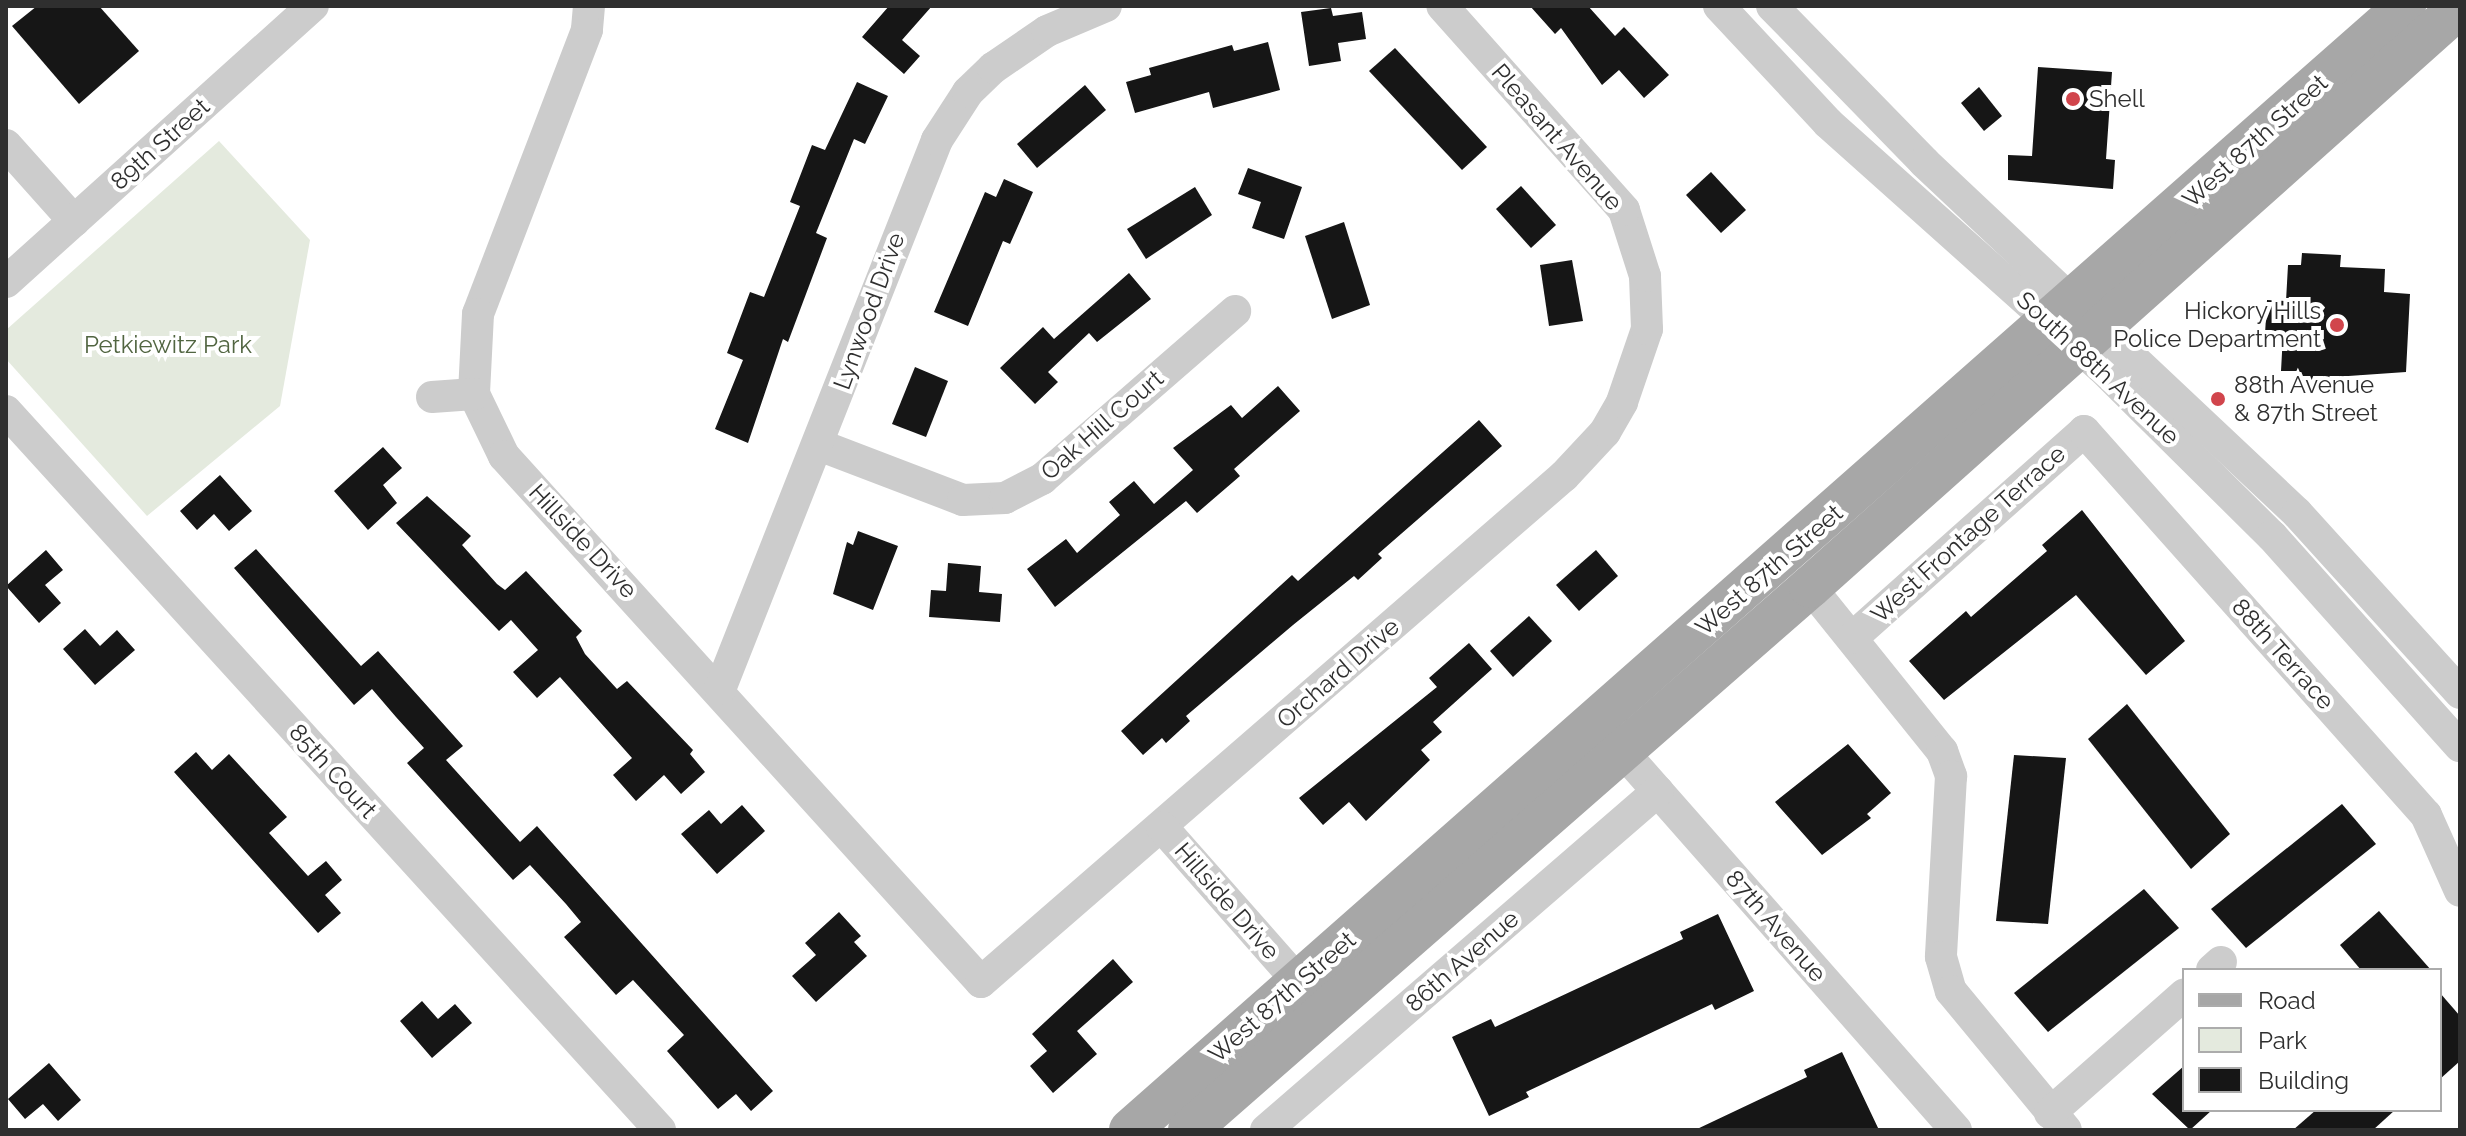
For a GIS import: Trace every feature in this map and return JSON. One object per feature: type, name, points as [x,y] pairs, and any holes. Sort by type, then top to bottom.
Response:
[{"type":"main road","name":"West 87th Street","points":[[1609,736],[1810,587],[2405,6]]},
{"type":"main road","name":"West 87th Street","points":[[1130,1130],[1311,997],[2076,326],[2460,7]]},
{"type":"main road","name":"West 87th Street","points":[[1189,1130],[1311,997]]},
{"type":"street","name":"89th Street","points":[[6,282],[313,6]]},
{"type":"street","name":"Hillside Drive","points":[[589,6],[587,30],[478,314],[474,394],[504,456],[720,689],[981,982]]},
{"type":"street","name":"Lynwood Drive","points":[[720,689],[819,445],[919,177],[950,117],[968,92],[1017,50],[1106,6]]},
{"type":"street","name":"Pleasant Avenue","points":[[1442,6],[1624,210],[1645,276],[1647,329]]},
{"type":"street","name":"South 88th Avenue","points":[[1719,6],[1828,123],[2076,326],[2297,513],[2460,693]]},
{"type":"street","name":"South 88th Avenue","points":[[1772,6],[2272,536],[2460,746]]},
{"type":"street","points":[[6,145],[74,221]]},
{"type":"street","name":"Oak Hill Court","points":[[819,445],[963,500],[1005,498],[1042,479],[1235,311]]},
{"type":"street","name":"Orchard Drive","points":[[981,982],[1585,456],[1622,402],[1647,329]]},
{"type":"street","points":[[432,397],[474,394]]},
{"type":"street","name":"85th Court","points":[[6,411],[660,1130]]},
{"type":"street","name":"West Frontage Terrace","points":[[1852,638],[2084,431]]},
{"type":"street","name":"88th Terrace","points":[[2084,431],[2426,815],[2460,891]]},
{"type":"street","points":[[1810,587],[1942,751],[1951,776],[1941,957],[1951,991],[2058,1121],[2182,997]]},
{"type":"street","name":"87th Avenue","points":[[1609,736],[1956,1130]]},
{"type":"street","name":"86th Avenue","points":[[1266,1130],[1658,791]]},
{"type":"street","name":"Hillside Drive","points":[[1162,827],[1311,997]]},
{"type":"green space","name":"Petkiewitz Park","points":[[219,141],[310,240],[280,406],[147,516],[6,359],[6,330]]},
{"type":"building","points":[[37,6],[99,6],[139,51],[79,104],[12,26]]},
{"type":"building","points":[[889,6],[932,6],[902,40],[920,56],[904,74],[862,37]]},
{"type":"building","points":[[1530,6],[1588,6],[1615,36],[1624,27],[1669,75],[1644,98],[1619,70],[1602,85],[1561,28],[1555,34]]},
{"type":"building","points":[[1331,8],[1333,16],[1362,12],[1366,39],[1338,43],[1341,61],[1309,66],[1301,12]]},
{"type":"building","points":[[1268,42],[1280,90],[1213,108],[1209,92],[1135,113],[1126,82],[1151,75],[1149,68],[1232,45],[1234,51]]},
{"type":"building","points":[[1395,48],[1487,147],[1462,170],[1369,71]]},
{"type":"building","points":[[2038,67],[2112,72],[2106,159],[2115,160],[2113,189],[2008,180],[2008,155],[2032,156]]},
{"type":"building","points":[[857,82],[888,96],[865,144],[854,139],[816,233],[827,238],[788,342],[783,339],[748,443],[715,429],[743,360],[727,353],[750,292],[764,297],[800,206],[790,202],[812,145],[825,150]]},
{"type":"building","points":[[1085,85],[1106,110],[1037,168],[1017,144]]},
{"type":"building","points":[[1979,87],[2002,116],[1984,131],[1961,103]]},
{"type":"building","points":[[1248,168],[1302,187],[1284,239],[1252,228],[1261,202],[1238,194]]},
{"type":"building","points":[[1711,172],[1746,210],[1721,233],[1686,195]]},
{"type":"building","points":[[1004,179],[1033,192],[1010,244],[1003,241],[968,326],[934,312],[985,192],[996,197]]},
{"type":"building","points":[[1521,186],[1556,225],[1531,248],[1496,209]]},
{"type":"building","points":[[1195,187],[1212,215],[1146,259],[1127,229]]},
{"type":"building","points":[[1344,222],[1370,305],[1332,319],[1305,236]]},
{"type":"building","name":"Hickory Hills Police Department","points":[[2302,253],[2341,255],[2340,267],[2385,269],[2384,292],[2410,294],[2406,372],[2334,377],[2334,389],[2296,387],[2297,371],[2281,371],[2283,334],[2265,334],[2267,300],[2286,301],[2288,265],[2301,265]]},
{"type":"building","points":[[1572,260],[1583,321],[1549,326],[1540,265]]},
{"type":"building","points":[[1129,273],[1151,299],[1097,342],[1089,333],[1048,372],[1058,382],[1035,404],[1000,368],[1043,327],[1054,339]]},
{"type":"building","points":[[915,367],[948,381],[926,437],[892,424]]},
{"type":"building","points":[[1278,386],[1300,411],[1234,469],[1240,476],[1197,513],[1186,501],[1055,607],[1027,569],[1066,539],[1077,553],[1120,515],[1109,502],[1134,481],[1154,504],[1193,470],[1173,448],[1231,405],[1242,418]]},
{"type":"building","points":[[1479,420],[1502,446],[1378,554],[1382,558],[1358,580],[1354,576],[1293,625],[1186,716],[1190,721],[1166,743],[1162,738],[1143,755],[1121,731],[1292,575],[1298,581]]},
{"type":"building","points":[[383,447],[402,468],[383,485],[397,503],[368,530],[334,491]]},
{"type":"building","points":[[220,475],[252,511],[229,531],[214,514],[197,530],[180,511]]},
{"type":"building","points":[[427,496],[471,536],[462,545],[497,584],[505,590],[526,571],[582,631],[576,637],[585,654],[617,689],[627,681],[693,750],[690,754],[705,772],[681,794],[664,775],[636,801],[613,775],[632,758],[560,677],[537,698],[513,672],[538,650],[511,620],[499,631],[396,523]]},
{"type":"building","points":[[2082,510],[2185,641],[2146,675],[2076,595],[1944,700],[1909,661],[1966,611],[1971,617],[2047,551],[2042,545]]},
{"type":"building","points":[[858,531],[898,546],[873,610],[833,594],[847,542],[853,545]]},
{"type":"building","points":[[256,549],[361,666],[378,651],[463,746],[446,760],[520,842],[537,826],[773,1091],[751,1111],[736,1094],[718,1109],[667,1051],[684,1035],[633,980],[616,995],[564,937],[581,922],[566,904],[530,865],[513,880],[407,763],[424,748],[372,689],[354,705],[234,568]]},
{"type":"building","points":[[46,550],[63,570],[45,585],[61,603],[39,623],[6,586]]},
{"type":"building","points":[[1596,550],[1618,576],[1579,611],[1556,585]]},
{"type":"building","points":[[948,563],[981,566],[979,592],[1002,594],[1000,622],[929,617],[931,590],[946,591]]},
{"type":"building","points":[[1529,616],[1552,641],[1513,677],[1490,651]]},
{"type":"building","points":[[85,629],[100,646],[117,630],[135,650],[95,685],[63,649]]},
{"type":"building","points":[[1469,643],[1492,669],[1433,722],[1442,732],[1421,750],[1430,760],[1366,821],[1349,802],[1323,825],[1299,798],[1437,687],[1429,678]]},
{"type":"building","points":[[2127,704],[2230,834],[2191,869],[2088,739]]},
{"type":"building","points":[[1848,744],[1891,793],[1867,814],[1871,818],[1822,855],[1775,802]]},
{"type":"building","points":[[196,752],[212,770],[229,754],[287,817],[269,833],[308,876],[326,861],[342,880],[325,895],[341,913],[318,933],[174,772]]},
{"type":"building","points":[[2014,755],[2066,758],[2048,924],[1996,921]]},
{"type":"building","points":[[2342,804],[2376,844],[2246,948],[2211,909]]},
{"type":"building","points":[[742,805],[765,831],[717,874],[681,834],[709,810],[721,824]]},
{"type":"building","points":[[2144,889],[2179,928],[2048,1032],[2014,993]]},
{"type":"building","points":[[2379,911],[2429,968],[2359,968],[2340,945]]},
{"type":"building","points":[[839,912],[861,936],[854,942],[867,956],[816,1002],[792,976],[816,955],[805,943]]},
{"type":"building","points":[[1718,914],[1754,991],[1715,1010],[1712,1004],[1526,1092],[1529,1097],[1489,1116],[1452,1037],[1491,1019],[1495,1027],[1683,939],[1680,932]]},
{"type":"building","points":[[1113,959],[1133,982],[1077,1031],[1097,1054],[1053,1093],[1030,1066],[1047,1051],[1032,1034]]},
{"type":"building","points":[[2442,995],[2460,1016],[2460,1061],[2442,1077]]},
{"type":"building","points":[[422,1001],[438,1019],[455,1004],[472,1023],[432,1058],[400,1021]]},
{"type":"building","points":[[1842,1052],[1879,1130],[1695,1130],[1807,1077],[1804,1070]]},
{"type":"building","points":[[49,1063],[81,1100],[58,1121],[43,1104],[25,1119],[8,1099]]},
{"type":"building","points":[[2182,1068],[2182,1112],[2210,1112],[2190,1130],[2152,1094]]},
{"type":"building","points":[[2314,1112],[2393,1112],[2373,1130],[2293,1130]]},
{"type":"place","name":"Shell","points":[[2073,99]]},
{"type":"place","name":"Hickory Hills Police Department","points":[[2337,325]]},
{"type":"place","name":"88th Avenue & 87th Street","points":[[2218,399]]}]
